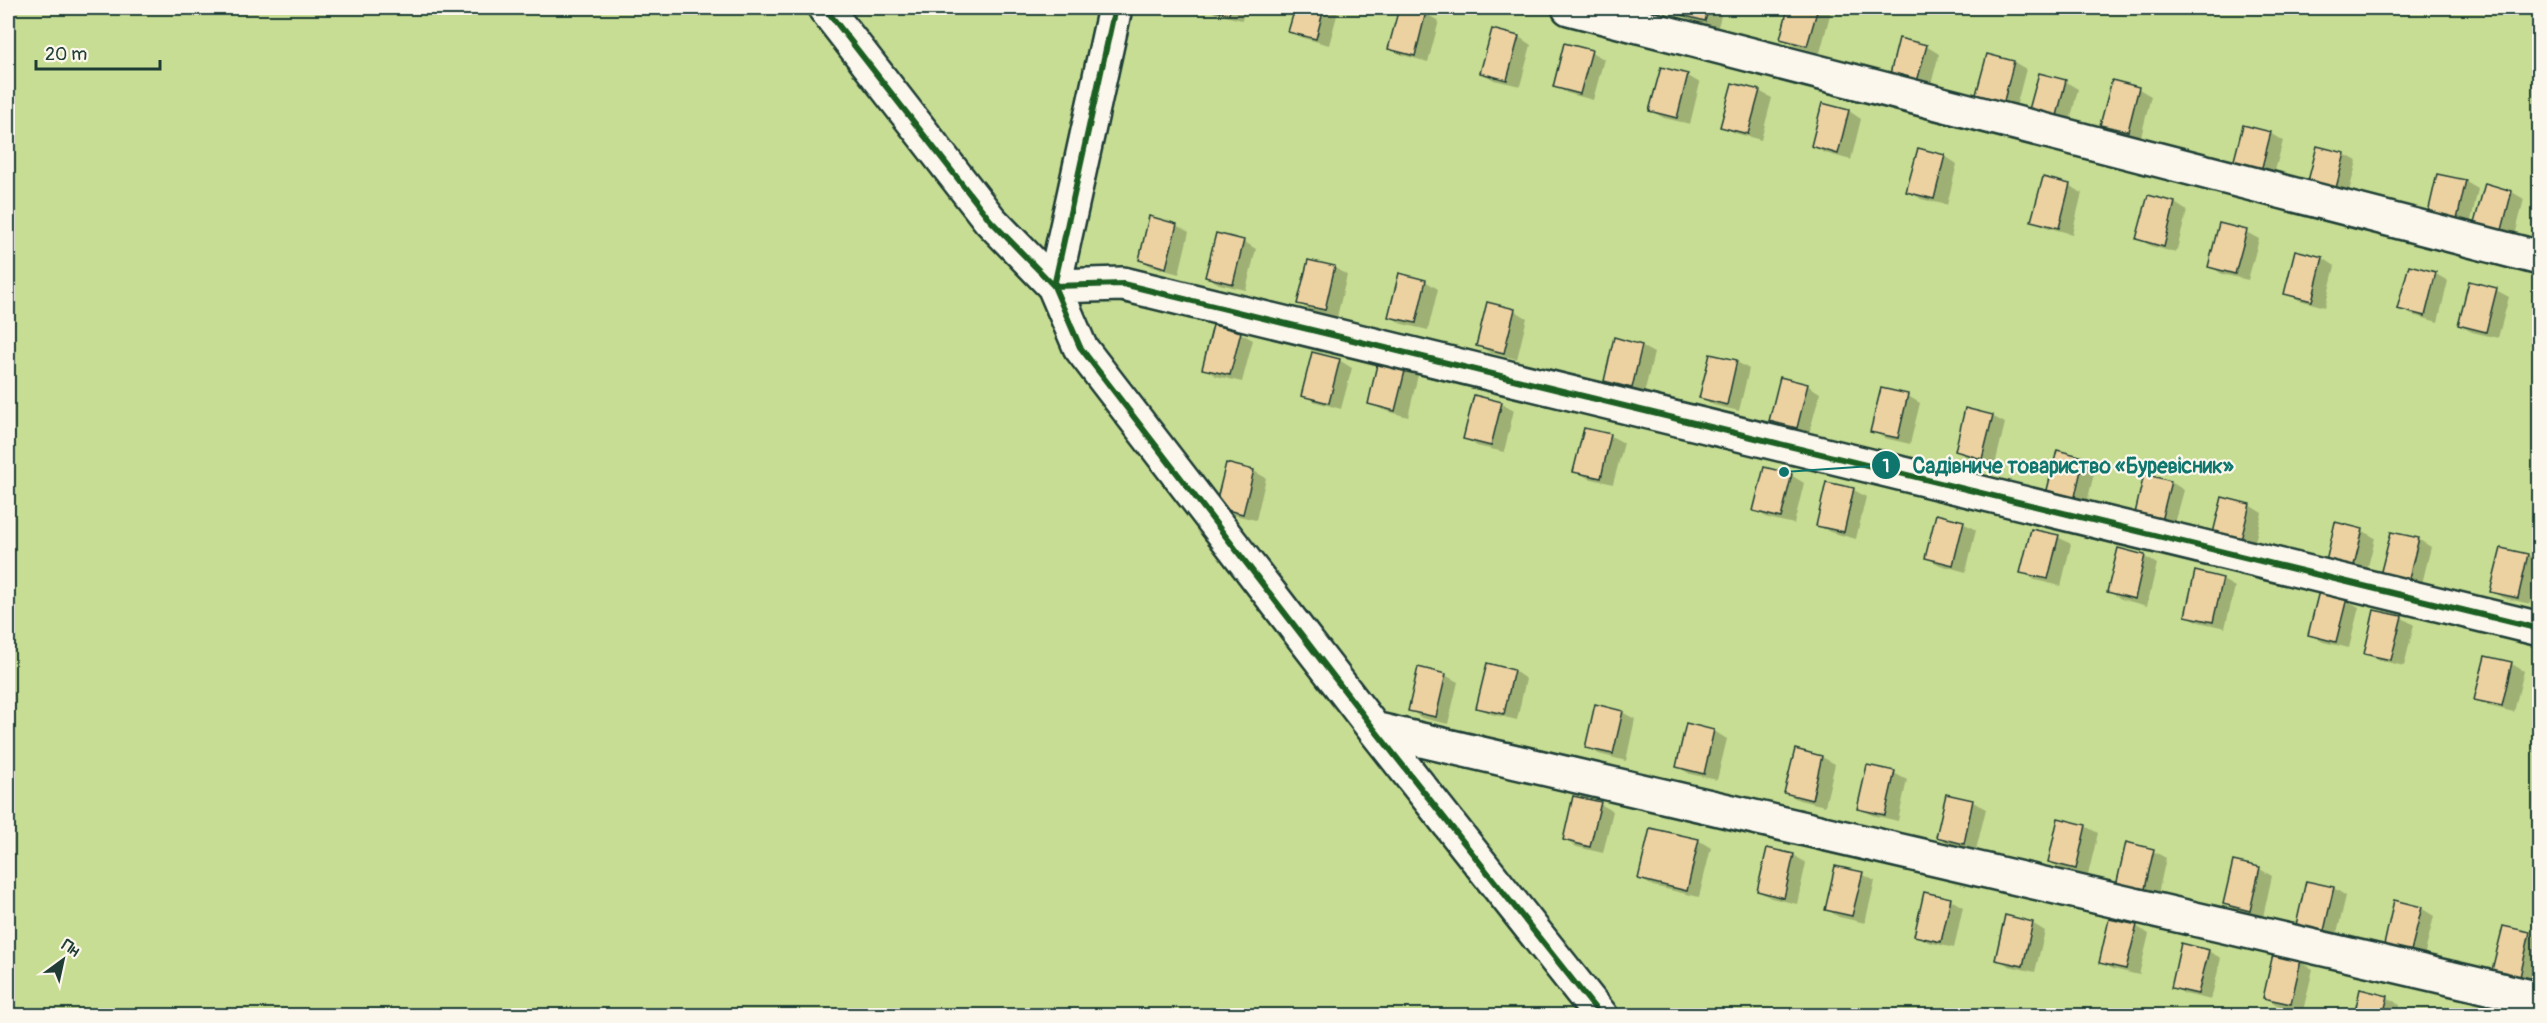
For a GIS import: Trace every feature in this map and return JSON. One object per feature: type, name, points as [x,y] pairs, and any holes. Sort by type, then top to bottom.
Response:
[{"type":"street","points":[[825,8],[990,220],[1054,286],[1080,347],[1374,729],[1601,1016]]},
{"type":"street","points":[[1054,286],[1115,8]]},
{"type":"street","points":[[1569,8],[2540,258]]},
{"type":"street","points":[[1054,286],[1124,284],[2540,629]]},
{"type":"street","points":[[1374,729],[2540,999]]},
{"type":"green space","points":[[8,8],[2539,8],[2539,1015],[8,1015]]},
{"type":"building","points":[[1204,8],[1231,8],[1229,14]]},
{"type":"building","points":[[1295,8],[1324,8],[1316,39],[1288,32]]},
{"type":"building","points":[[1399,8],[1426,12],[1415,56],[1388,49]]},
{"type":"building","points":[[1679,8],[1709,8],[1705,21],[1678,14]]},
{"type":"building","points":[[1788,8],[1818,8],[1807,46],[1780,39]]},
{"type":"building","points":[[1492,29],[1519,36],[1507,80],[1480,73]]},
{"type":"building","points":[[1899,38],[1927,45],[1915,89],[1888,82]]},
{"type":"building","points":[[1564,43],[1592,50],[1580,94],[1553,87]]},
{"type":"building","points":[[1987,54],[2014,61],[2003,105],[1975,98]]},
{"type":"building","points":[[1661,67],[1688,74],[1677,118],[1649,111]]},
{"type":"building","points":[[2039,73],[2066,80],[2055,124],[2027,117]]},
{"type":"building","points":[[2112,80],[2139,87],[2128,131],[2100,125]]},
{"type":"building","points":[[1732,83],[1760,90],[1748,134],[1720,127]]},
{"type":"building","points":[[1822,103],[1849,110],[1838,154],[1811,146]]},
{"type":"building","points":[[2243,125],[2271,132],[2260,175],[2232,168]]},
{"type":"building","points":[[2317,146],[2345,153],[2334,196],[2306,189]]},
{"type":"building","points":[[1918,148],[1945,155],[1934,199],[1906,192]]},
{"type":"building","points":[[2437,174],[2466,180],[2456,224],[2427,217]]},
{"type":"building","points":[[2043,177],[2070,184],[2059,228],[2031,221]]},
{"type":"building","points":[[2485,183],[2512,191],[2501,234],[2473,227]]},
{"type":"building","points":[[2148,195],[2175,202],[2164,247],[2136,239]]},
{"type":"building","points":[[1149,216],[1177,224],[1166,268],[1139,260]]},
{"type":"building","points":[[2219,223],[2247,230],[2235,274],[2208,267]]},
{"type":"building","points":[[1216,233],[1244,240],[1233,284],[1205,277]]},
{"type":"building","points":[[2295,250],[2323,257],[2312,301],[2284,294]]},
{"type":"building","points":[[1308,260],[1335,266],[1325,310],[1297,304]]},
{"type":"building","points":[[2409,265],[2436,272],[2425,316],[2397,309]]},
{"type":"building","points":[[1399,273],[1426,280],[1416,323],[1388,317]]},
{"type":"building","points":[[2469,281],[2497,288],[2486,332],[2458,325]]},
{"type":"building","points":[[1487,302],[1515,309],[1504,353],[1476,346]]},
{"type":"building","points":[[1213,325],[1241,332],[1230,375],[1202,369]]},
{"type":"building","points":[[1614,337],[1642,345],[1632,388],[1604,381]]},
{"type":"building","points":[[1312,352],[1340,359],[1329,403],[1301,396]]},
{"type":"building","points":[[1710,354],[1737,360],[1727,405],[1699,398]]},
{"type":"building","points":[[1378,360],[1406,367],[1395,411],[1368,404]]},
{"type":"building","points":[[1780,377],[1808,384],[1797,428],[1769,421]]},
{"type":"building","points":[[1881,388],[1908,394],[1898,438],[1870,432]]},
{"type":"building","points":[[1474,395],[1502,402],[1491,446],[1463,439]]},
{"type":"building","points":[[1965,408],[1993,415],[1982,459],[1955,451]]},
{"type":"building","points":[[1584,428],[1611,434],[1601,478],[1573,472]]},
{"type":"building","points":[[2057,450],[2084,457],[2074,501],[2046,494]]},
{"type":"building","points":[[1226,463],[1254,470],[1243,514],[1215,507]]},
{"type":"building","points":[[1764,467],[1792,474],[1781,518],[1753,511]]},
{"type":"building","points":[[2144,474],[2171,481],[2160,525],[2134,518]]},
{"type":"building","points":[[1826,482],[1854,488],[1844,532],[1816,526]]},
{"type":"building","points":[[2222,497],[2250,504],[2239,548],[2211,541]]},
{"type":"building","points":[[1936,514],[1964,521],[1953,565],[1925,558]]},
{"type":"building","points":[[2335,522],[2363,529],[2352,573],[2325,566]]},
{"type":"building","points":[[2031,529],[2059,535],[2048,579],[2020,573]]},
{"type":"building","points":[[2391,532],[2419,538],[2408,582],[2380,575]]},
{"type":"building","points":[[2118,548],[2145,555],[2135,599],[2107,592]]},
{"type":"building","points":[[2501,548],[2528,554],[2518,598],[2490,592]]},
{"type":"building","points":[[2195,571],[2223,578],[2213,622],[2185,616]]},
{"type":"building","points":[[2319,591],[2347,598],[2336,642],[2308,635]]},
{"type":"building","points":[[2374,610],[2402,616],[2391,660],[2364,654]]},
{"type":"building","points":[[2485,656],[2512,662],[2502,706],[2474,700]]},
{"type":"building","points":[[1487,663],[1514,670],[1504,714],[1476,708]]},
{"type":"building","points":[[1418,667],[1446,674],[1436,717],[1408,711]]},
{"type":"building","points":[[1595,704],[1623,711],[1613,754],[1585,748]]},
{"type":"building","points":[[1686,723],[1714,730],[1704,774],[1676,767]]},
{"type":"building","points":[[1795,749],[1822,756],[1812,800],[1784,793]]},
{"type":"building","points":[[1867,765],[1895,771],[1885,815],[1857,809]]},
{"type":"building","points":[[1946,794],[1973,800],[1964,844],[1936,837]]},
{"type":"building","points":[[1573,796],[1601,802],[1590,847],[1563,840]]},
{"type":"building","points":[[2058,818],[2086,825],[2076,869],[2048,862]]},
{"type":"building","points":[[1650,828],[1699,839],[1687,891],[1638,879]]},
{"type":"building","points":[[2126,842],[2154,849],[2144,893],[2116,886]]},
{"type":"building","points":[[1767,848],[1794,854],[1784,898],[1757,891]]},
{"type":"building","points":[[2233,861],[2260,867],[2250,911],[2223,904]]},
{"type":"building","points":[[1835,866],[1863,872],[1852,916],[1825,910]]},
{"type":"building","points":[[2306,881],[2334,887],[2324,931],[2296,925]]},
{"type":"building","points":[[1924,892],[1951,898],[1941,942],[1914,936]]},
{"type":"building","points":[[2394,900],[2422,907],[2411,951],[2384,945]]},
{"type":"building","points":[[2005,915],[2033,922],[2023,966],[1995,960]]},
{"type":"building","points":[[2109,919],[2137,925],[2126,969],[2099,963]]},
{"type":"building","points":[[2503,926],[2530,932],[2520,977],[2492,970]]},
{"type":"building","points":[[2181,943],[2209,950],[2198,994],[2171,988]]},
{"type":"building","points":[[2273,954],[2301,960],[2291,1004],[2263,998]]},
{"type":"building","points":[[2360,989],[2388,996],[2383,1016],[2354,1016]]},
{"type":"cycle path","points":[[825,8],[990,220],[1054,286],[1080,347],[1374,729],[1601,1016]]},
{"type":"cycle path","points":[[1115,8],[1054,286],[1123,284],[2540,629]]},
{"type":"place","name":"Садівниче товариство «Буревісник»","points":[[1784,472]]}]
